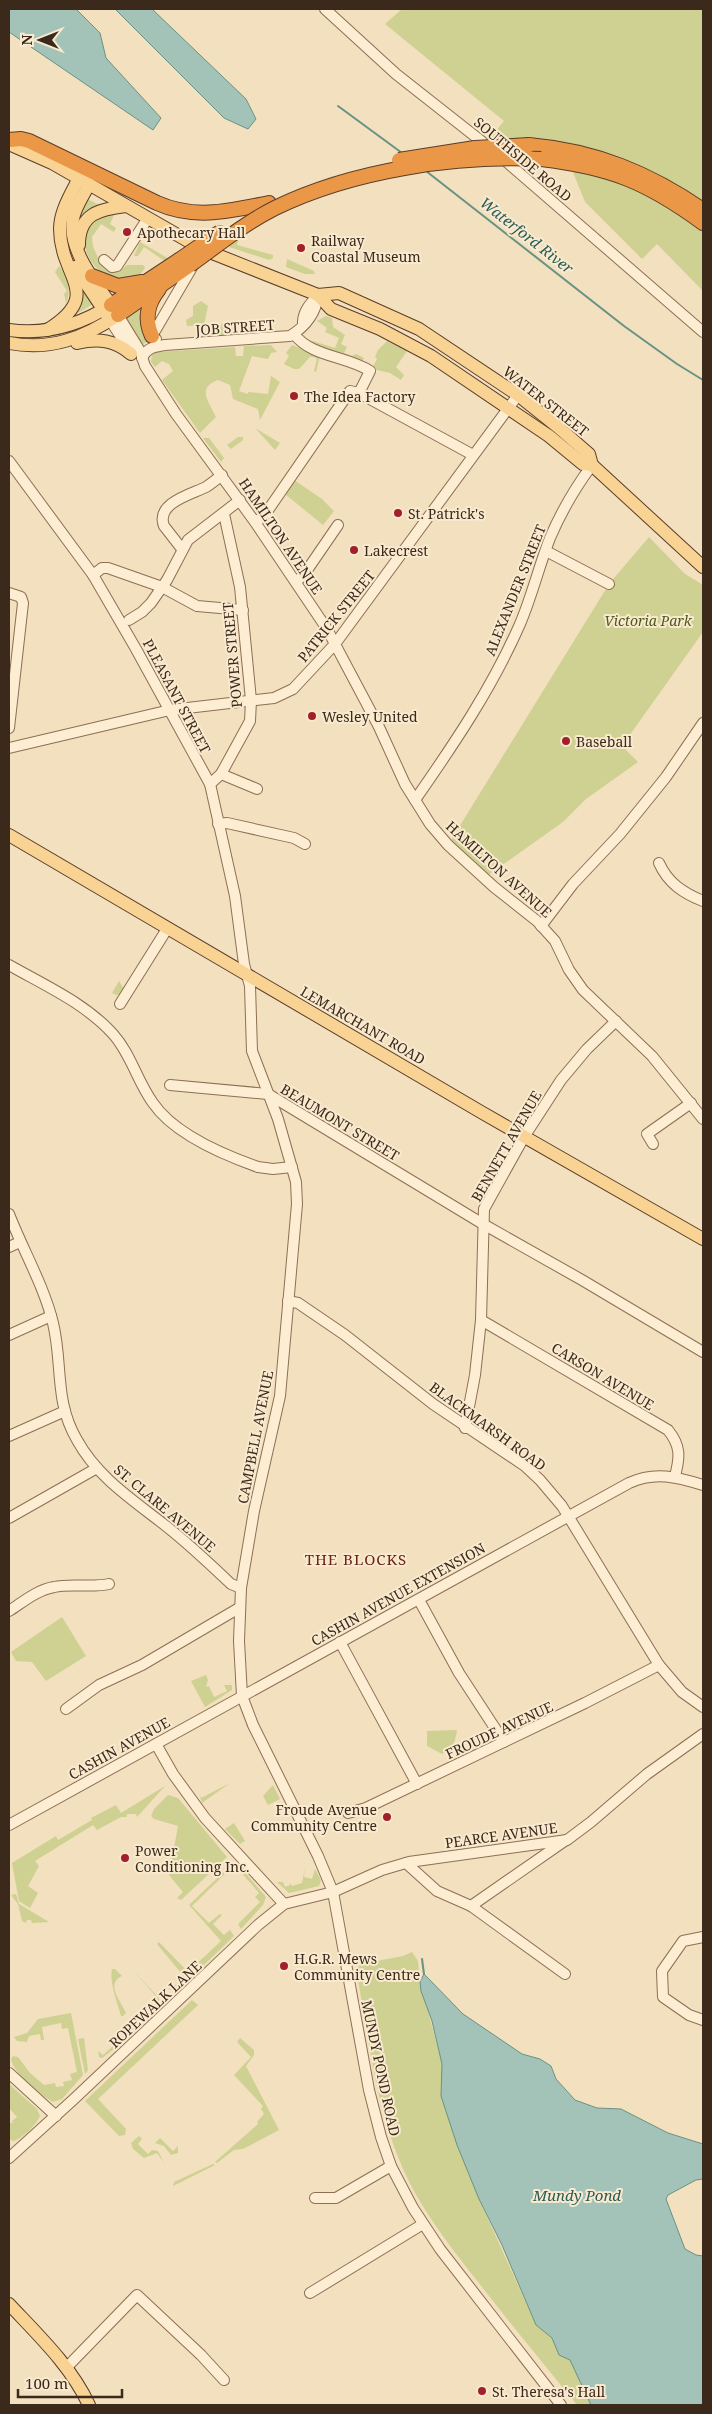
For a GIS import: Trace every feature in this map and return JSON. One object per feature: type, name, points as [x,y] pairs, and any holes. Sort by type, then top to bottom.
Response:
[{"type":"highway","points":[[9,140],[21,139],[29,141],[83,176],[179,211],[210,213],[269,203],[358,170],[400,160],[475,148],[530,145],[590,155],[631,168],[674,190],[703,210]]},
{"type":"highway","points":[[92,276],[118,286],[158,280],[275,208],[381,172],[466,158],[541,158],[581,164],[618,174],[651,188],[703,223]]},
{"type":"highway","points":[[111,313],[269,203]]},
{"type":"highway","points":[[152,336],[147,320],[148,309],[158,280]]},
{"type":"main road","points":[[9,144],[83,176],[126,206],[202,249],[318,295]]},
{"type":"main road","points":[[47,330],[67,317],[76,298],[76,284],[66,262],[60,230],[61,222],[83,176]]},
{"type":"main road","points":[[83,176],[73,218],[73,240],[111,313]]},
{"type":"main road","points":[[80,255],[79,234],[86,220],[104,209],[126,206]]},
{"type":"main road","points":[[64,248],[111,313]]},
{"type":"main road","name":"WATER STREET","points":[[339,292],[417,328],[518,395],[589,454],[592,466],[583,464],[549,436],[408,343],[331,309],[318,295],[339,292]]},
{"type":"main road","points":[[9,330],[47,330],[111,313]]},
{"type":"main road","points":[[60,343],[92,331],[111,313]]},
{"type":"main road","points":[[9,343],[36,346],[107,341],[122,346],[139,359]]},
{"type":"main road","points":[[592,466],[703,567]]},
{"type":"main road","name":"LEMARCHANT ROAD","points":[[9,835],[524,1137],[703,1239]]},
{"type":"main road","points":[[9,2304],[66,2368],[89,2405]]},
{"type":"street","name":"SOUTHSIDE ROAD","points":[[325,9],[396,74],[510,164],[703,332]]},
{"type":"street","points":[[104,260],[112,267],[117,266],[148,218]]},
{"type":"street","points":[[165,344],[152,336],[202,249]]},
{"type":"street","name":"JOB STREET","points":[[139,359],[151,347],[165,344],[274,339],[294,334],[302,325],[302,317],[308,306],[318,295]]},
{"type":"street","name":"HAMILTON AVENUE","points":[[111,313],[140,350],[139,359],[176,414],[240,500],[296,582],[335,644],[369,707],[415,800],[430,824],[448,845],[541,926],[555,941],[569,970],[583,990],[652,1056],[703,1119]]},
{"type":"street","points":[[294,334],[299,341],[370,371],[358,393]]},
{"type":"street","points":[[255,522],[264,516],[348,393],[354,391],[473,455]]},
{"type":"street","name":"PATRICK STREET","points":[[9,748],[170,710],[274,698],[293,689],[335,644],[518,395]]},
{"type":"street","name":"PLEASANT STREET","points":[[9,461],[92,575],[170,710],[210,784],[235,896],[248,975]]},
{"type":"street","name":"ALEXANDER STREET","points":[[415,800],[448,753],[496,673],[523,615],[546,551],[566,504],[592,466]]},
{"type":"street","points":[[182,549],[162,522],[165,514],[175,500],[208,486],[222,475]]},
{"type":"street","points":[[129,620],[146,608],[162,587],[182,549],[197,532],[224,514],[240,500]]},
{"type":"street","name":"POWER STREET","points":[[210,784],[221,774],[250,721],[251,700],[243,610],[224,514]]},
{"type":"street","points":[[296,582],[303,576],[338,525]]},
{"type":"street","points":[[546,551],[609,584]]},
{"type":"street","points":[[92,575],[102,568],[108,568],[162,587],[197,606],[243,610]]},
{"type":"street","points":[[9,594],[18,596],[23,600],[9,728]]},
{"type":"street","points":[[541,926],[574,884],[620,834],[660,785],[703,722]]},
{"type":"street","points":[[221,774],[257,789]]},
{"type":"street","points":[[218,824],[227,823],[294,838],[305,844]]},
{"type":"street","points":[[659,864],[665,877],[678,888],[703,901]]},
{"type":"street","points":[[120,1004],[167,929]]},
{"type":"street","points":[[9,965],[81,1007],[104,1026],[120,1045],[152,1103],[174,1126],[258,1168],[292,1167]]},
{"type":"street","name":"CAMPBELL AVENUE","points":[[248,975],[252,1051],[292,1167],[296,1182],[297,1204],[280,1396],[254,1511],[241,1588],[239,1608],[239,1670],[242,1696],[253,1725],[318,1856],[333,1892]]},
{"type":"street","name":"BENNETT AVENUE","points":[[465,1428],[475,1376],[481,1320],[484,1209],[524,1137],[561,1080],[587,1049],[616,1022]]},
{"type":"street","name":"BEAUMONT STREET","points":[[170,1085],[268,1094],[483,1224],[703,1352]]},
{"type":"street","points":[[653,1144],[648,1134],[691,1103]]},
{"type":"street","name":"ST. CLARE AVENUE","points":[[9,1214],[51,1316],[64,1411],[77,1442],[97,1468],[120,1492],[165,1526],[231,1584],[241,1588]]},
{"type":"street","points":[[9,1247],[20,1242]]},
{"type":"street","name":"BLACKMARSH ROAD","points":[[288,1301],[298,1303],[345,1335],[465,1428],[532,1473],[554,1495],[568,1516],[659,1665],[682,1692],[703,1707]]},
{"type":"street","points":[[9,1335],[51,1316]]},
{"type":"street","name":"CARSON AVENUE","points":[[481,1320],[668,1430],[676,1439],[679,1448],[680,1456],[675,1476]]},
{"type":"street","points":[[9,1436],[64,1411]]},
{"type":"street","points":[[9,1518],[97,1468]]},
{"type":"street","name":"CASHIN AVENUE EXTENSION","points":[[242,1696],[635,1480],[658,1475],[675,1476],[703,1485]]},
{"type":"street","points":[[9,1611],[34,1595],[52,1587],[96,1587],[109,1584]]},
{"type":"street","points":[[419,1600],[459,1673],[504,1742]]},
{"type":"street","points":[[66,1708],[98,1685],[142,1665],[239,1608]]},
{"type":"street","points":[[340,1642],[417,1784]]},
{"type":"street","name":"FROUDE AVENUE","points":[[348,1813],[366,1808],[417,1784],[659,1665]]},
{"type":"street","name":"CASHIN AVENUE","points":[[9,1825],[242,1696]]},
{"type":"street","name":"PEARCE AVENUE","points":[[333,1892],[382,1870],[406,1863],[567,1840],[647,1774],[703,1734]]},
{"type":"street","points":[[156,1744],[172,1774],[205,1818],[284,1904]]},
{"type":"street","points":[[471,1906],[567,1840]]},
{"type":"street","points":[[406,1863],[437,1891],[471,1906],[565,1974]]},
{"type":"street","name":"ROPEWALK LANE","points":[[9,2158],[258,1925],[284,1904],[333,1892]]},
{"type":"street","name":"MUNDY POND ROAD","points":[[333,1892],[369,2090],[381,2137],[391,2166],[423,2224],[561,2405]]},
{"type":"street","points":[[703,1937],[683,1941],[662,1971],[663,1997],[689,2015],[703,2020]]},
{"type":"street","points":[[9,2072],[56,2116]]},
{"type":"street","points":[[315,2198],[336,2198],[391,2166]]},
{"type":"street","points":[[310,2293],[423,2224]]},
{"type":"street","points":[[66,2368],[137,2295],[201,2355],[224,2380]]},
{"type":"green space","points":[[402,9],[703,9],[703,291],[657,244],[642,259],[585,202],[573,172],[542,140],[487,142],[504,121],[385,24]]},
{"type":"green space","points":[[88,199],[101,206],[78,224],[81,211]]},
{"type":"green space","points":[[114,215],[110,224],[116,228],[114,232],[101,224],[92,237],[96,254],[103,264],[113,271],[119,272],[127,265],[143,265],[144,269],[136,277],[124,280],[110,277],[98,270],[89,258],[85,243],[86,231],[97,219]]},
{"type":"green space","points":[[239,237],[237,245],[273,255],[273,258],[269,260],[226,246]]},
{"type":"green space","points":[[140,242],[183,267],[181,272],[144,247],[138,256],[134,256]]},
{"type":"green space","points":[[287,259],[314,271],[315,274],[305,274],[286,267]]},
{"type":"green space","points":[[59,266],[66,277],[69,289],[67,301],[65,307],[61,312],[66,303],[64,294],[67,291],[55,272]]},
{"type":"green space","points":[[81,290],[93,304],[73,316]]},
{"type":"green space","points":[[201,301],[208,306],[204,325],[187,326],[186,320],[193,316],[193,306]]},
{"type":"green space","points":[[143,303],[148,341],[140,346],[126,319]]},
{"type":"green space","points":[[326,316],[332,318],[333,327],[345,335],[341,344],[347,347],[344,353],[352,356],[356,354],[364,358],[361,363],[306,339],[335,348],[339,338],[325,332],[327,328],[317,321]]},
{"type":"green space","points":[[222,323],[249,334],[199,337],[217,334]]},
{"type":"green space","points":[[387,341],[407,351],[396,367],[404,375],[401,380],[390,373],[372,369],[377,359],[375,357],[378,350]]},
{"type":"green space","points":[[271,345],[277,352],[271,353],[268,359],[252,356],[239,391],[248,394],[248,392],[268,394],[271,376],[280,382],[260,420],[258,409],[233,399],[230,385],[218,380],[211,383],[206,391],[206,396],[216,417],[200,433],[162,380],[173,371],[169,364],[162,361],[155,367],[151,362],[152,353],[155,352],[235,347],[236,356],[243,356],[244,346]]},
{"type":"green space","points":[[292,345],[320,356],[316,372],[314,371],[317,359],[314,357],[310,357],[299,369],[294,369],[284,364],[289,356],[286,353]]},
{"type":"green space","points":[[255,428],[280,443],[275,450]]},
{"type":"green space","points":[[238,437],[243,437],[243,440],[231,449],[227,445]]},
{"type":"green space","points":[[203,438],[209,438],[224,458],[221,462]]},
{"type":"green space","points":[[294,480],[322,499],[334,511],[323,525],[285,494]]},
{"type":"green space","name":"Victoria Park","points":[[649,537],[685,574],[703,585],[703,632],[622,746],[638,762],[586,799],[563,822],[484,878],[448,845],[609,584]]},
{"type":"green space","points":[[119,981],[124,989],[121,994],[116,995],[112,993]]},
{"type":"green space","points":[[62,1617],[86,1656],[46,1681],[32,1662],[16,1661],[11,1652]]},
{"type":"green space","points":[[206,1675],[208,1680],[206,1687],[209,1686],[214,1697],[227,1691],[224,1685],[232,1685],[232,1690],[205,1707],[191,1681]]},
{"type":"green space","points":[[457,1730],[453,1745],[442,1754],[427,1746],[427,1731]]},
{"type":"green space","points":[[230,1783],[202,1803],[199,1793],[201,1798]]},
{"type":"green space","points":[[273,1785],[280,1799],[268,1805],[263,1796]]},
{"type":"green space","points":[[165,1786],[137,1817],[136,1814],[127,1814],[127,1817],[121,1817],[97,1830],[93,1825],[35,1861],[39,1866],[28,1886],[38,1893],[30,1908],[19,1901],[12,1863],[56,1836],[58,1840],[92,1820],[91,1818],[116,1805],[121,1813]]},
{"type":"green space","points":[[168,1795],[178,1798],[227,1857],[181,1900],[177,1898],[183,1892],[169,1875],[178,1826],[154,1819],[151,1816],[154,1809]]},
{"type":"green space","points":[[234,1823],[245,1841],[240,1844],[225,1829]]},
{"type":"green space","points":[[236,1863],[192,1906],[209,1923],[220,1914],[222,1915],[213,1924],[224,1935],[230,1930],[234,1936],[178,1990],[171,1990],[166,1986],[177,1984],[181,1980],[182,1974],[157,1944],[159,1942],[188,1972],[221,1941],[189,1905],[232,1864]]},
{"type":"green space","points":[[305,1868],[304,1877],[312,1879],[315,1869],[321,1880],[319,1886],[289,1893],[277,1882],[283,1882],[285,1887],[290,1885],[290,1883],[292,1886],[302,1883]]},
{"type":"green space","points":[[242,1869],[266,1897],[263,1905],[241,1929],[238,1924],[260,1902],[255,1897],[259,1893],[240,1871]]},
{"type":"green space","points":[[16,1894],[19,1904],[49,1922],[32,1923],[31,1920],[27,1920],[26,1923],[22,1921],[18,1904],[11,1895]]},
{"type":"green space","points":[[412,1952],[418,1961],[420,1982],[479,2199],[536,2325],[552,2338],[559,2355],[570,2359],[591,2405],[577,2405],[494,2302],[437,2228],[417,2197],[401,2164],[378,2093],[356,1969],[361,1964],[403,1956]]},
{"type":"green space","points":[[112,1969],[115,1969],[122,1976],[117,1979],[114,1988],[126,2013],[123,2016],[121,2016],[113,1987]]},
{"type":"green space","points":[[132,1969],[159,1998],[159,2008],[128,2038],[102,2058],[99,2057],[98,2051],[103,2055],[129,2032],[124,2027],[141,2019],[156,2005],[155,1995]]},
{"type":"green space","points":[[192,2000],[198,2005],[98,2099],[126,2129],[125,2135],[119,2136],[85,2101]]},
{"type":"green space","points":[[71,2013],[83,2075],[62,2099],[53,2102],[22,2077],[11,2059],[13,2056],[18,2057],[30,2073],[44,2085],[55,2083],[56,2087],[64,2086],[63,2082],[72,2080],[70,2074],[77,2072],[68,2028],[62,2029],[61,2023],[42,2027],[44,2040],[41,2040],[40,2034],[29,2036],[27,2042],[17,2041],[14,2037],[27,2033],[38,2019]]},
{"type":"green space","points":[[84,2038],[88,2070],[85,2074],[78,2039]]},
{"type":"green space","points":[[240,2038],[254,2050],[254,2055],[246,2066],[279,2130],[243,2149],[234,2150],[217,2163],[215,2162],[258,2124],[257,2122],[264,2114],[261,2109],[263,2106],[234,2075],[251,2057],[237,2042]]},
{"type":"green space","points":[[9,2084],[37,2109],[40,2116],[28,2131],[13,2141],[9,2139],[9,2123],[13,2123],[12,2121],[17,2117],[9,2108]]},
{"type":"green space","points":[[139,2136],[142,2139],[138,2144],[148,2154],[152,2150],[158,2151],[164,2163],[157,2153],[144,2158],[133,2149],[131,2143]]},
{"type":"green space","points":[[160,2138],[173,2151],[178,2146],[178,2153],[171,2155],[164,2146],[155,2143]]},
{"type":"green space","points":[[213,2164],[215,2165],[173,2186],[174,2182]]},
{"type":"water","points":[[9,9],[76,9],[100,33],[106,58],[161,118],[153,130],[9,32]]},
{"type":"water","points":[[115,9],[152,9],[246,99],[256,119],[248,129],[224,118]]},
{"type":"water","name":"Mundy Pond","points":[[424,1974],[463,2014],[522,2054],[540,2059],[551,2066],[556,2079],[575,2100],[597,2108],[621,2109],[668,2133],[703,2144],[703,2179],[696,2180],[668,2195],[666,2199],[685,2249],[696,2255],[703,2256],[703,2405],[591,2405],[570,2360],[559,2355],[552,2338],[536,2325],[502,2245],[479,2199],[457,2145],[441,2096],[442,2064],[432,2021],[421,1991],[420,1982]]},
{"type":"waterway","name":"Waterford River","points":[[338,106],[402,153]]},
{"type":"waterway","name":"Waterford River","points":[[426,171],[624,326],[703,380]]},
{"type":"waterway","points":[[422,1959],[424,1974]]},
{"type":"place","name":"Apothecary Hall","points":[[127,232]]},
{"type":"place","name":"Railway Coastal Museum","points":[[301,248]]},
{"type":"place","name":"The Idea Factory","points":[[294,396]]},
{"type":"place","name":"St. Patrick's","points":[[398,513]]},
{"type":"place","name":"Lakecrest","points":[[354,550]]},
{"type":"place","name":"Wesley United","points":[[312,716]]},
{"type":"place","name":"Baseball","points":[[566,741]]},
{"type":"place","name":"Froude Avenue Community Centre","points":[[387,1817]]},
{"type":"place","name":"Power Conditioning Inc.","points":[[125,1858]]},
{"type":"place","name":"H.G.R. Mews Community Centre","points":[[284,1966]]},
{"type":"place","name":"St. Theresa's Hall","points":[[482,2391]]},
{"type":"district","name":"THE BLOCKS","points":[[356,1559]]}]
